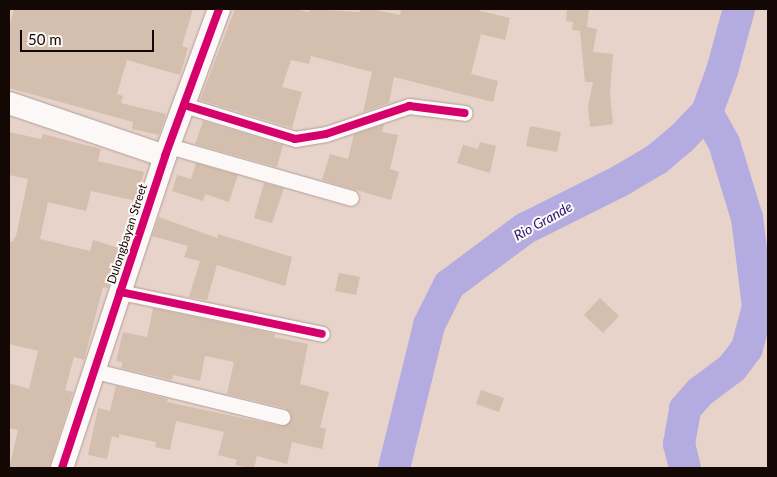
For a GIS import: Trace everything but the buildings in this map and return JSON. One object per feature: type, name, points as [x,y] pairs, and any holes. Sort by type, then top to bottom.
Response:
[{"type":"street","name":"Dulongbayan Street","points":[[62,468],[167,151],[219,9]]},
{"type":"street","points":[[9,103],[167,151],[351,198]]},
{"type":"street","points":[[184,105],[295,139],[326,134],[409,106],[465,113]]},
{"type":"street","points":[[120,292],[322,334]]},
{"type":"street","points":[[95,371],[282,417]]},
{"type":"waterway","name":"Rio Grande","points":[[394,468],[429,325],[449,285],[524,229],[620,181],[657,159],[681,139],[707,112],[722,71],[739,9]]},
{"type":"waterway","points":[[685,468],[679,444],[685,409],[700,392],[732,368],[747,348],[758,307],[747,218],[724,143],[707,112]]},
{"type":"cycle path","points":[[62,468],[165,156],[219,9]]},
{"type":"cycle path","points":[[184,105],[295,139],[326,134],[409,106],[465,113]]},
{"type":"cycle path","points":[[120,292],[322,334]]}]
